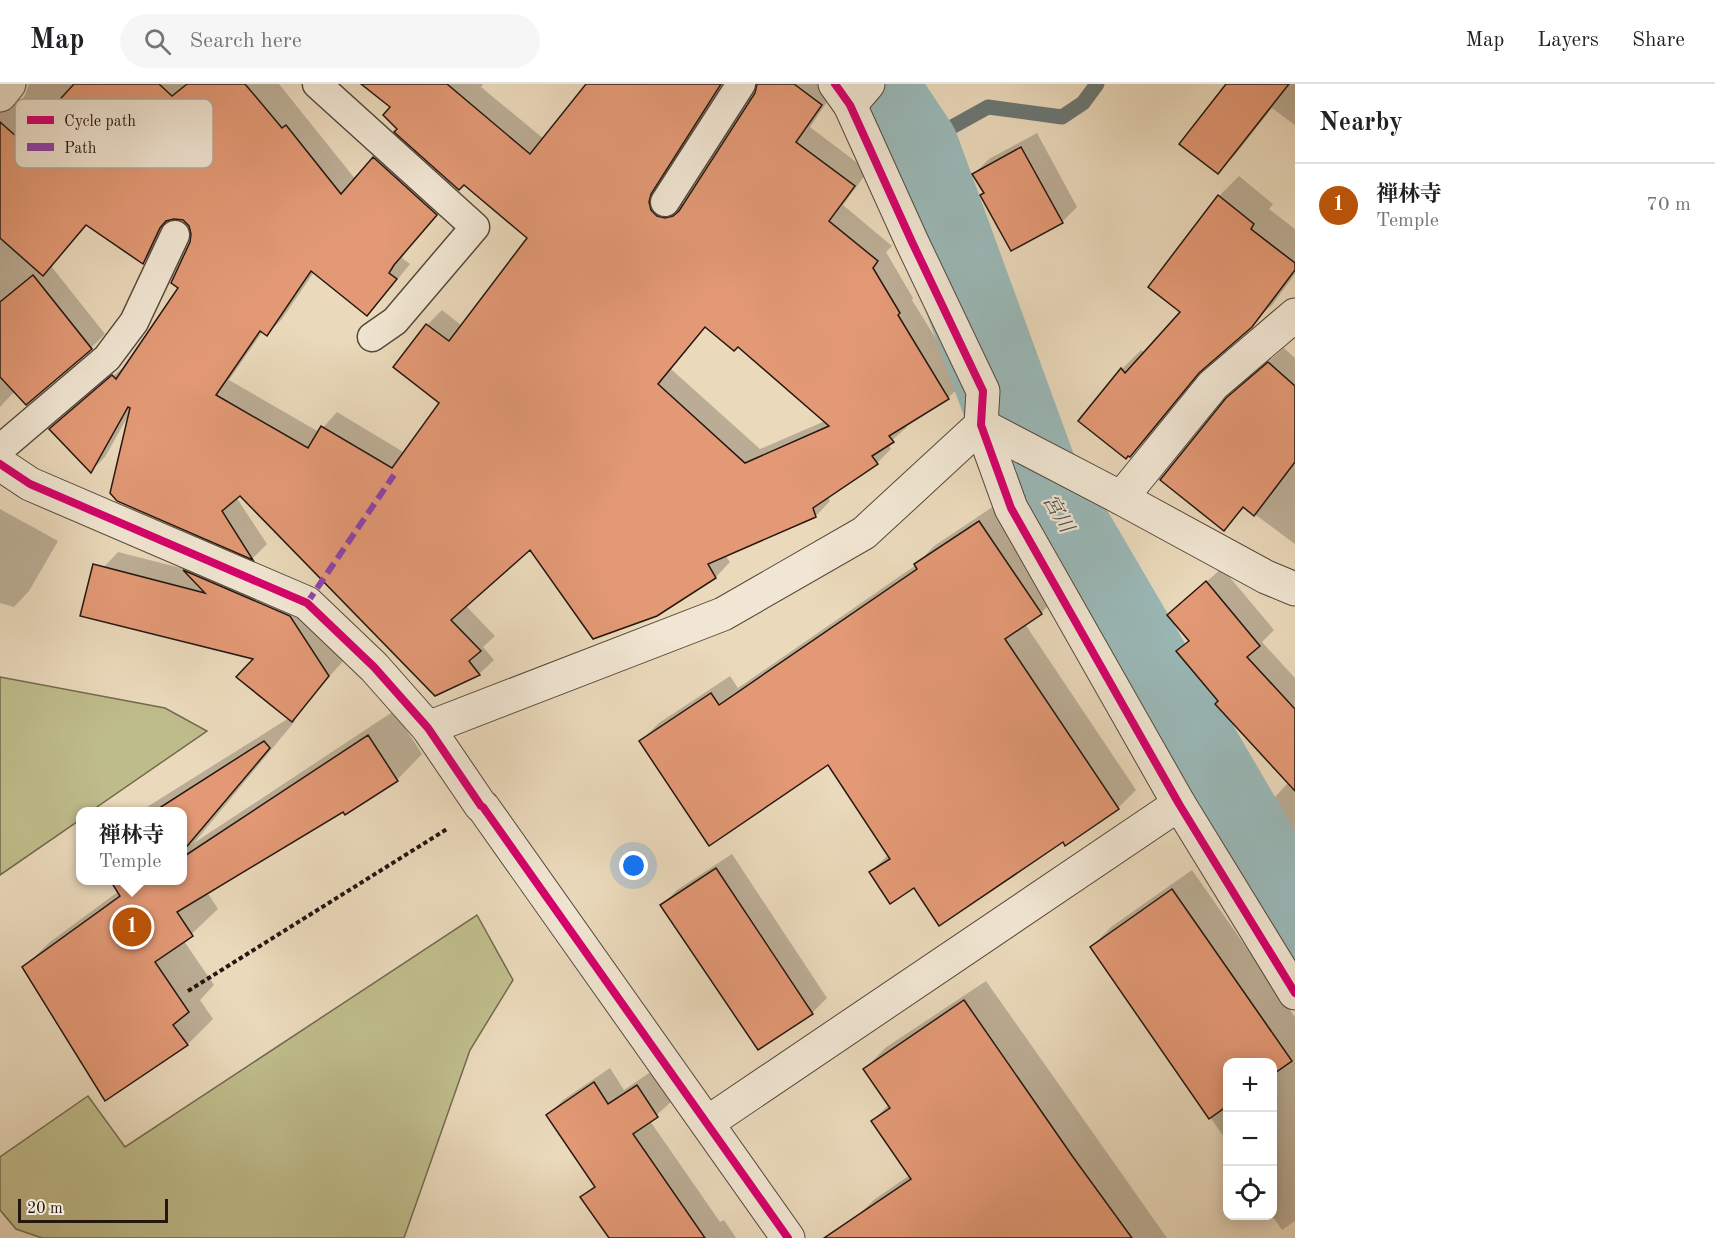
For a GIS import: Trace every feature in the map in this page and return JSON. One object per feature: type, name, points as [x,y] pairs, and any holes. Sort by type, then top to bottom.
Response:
[{"type":"street","points":[[0,94],[9,84]]},
{"type":"street","points":[[851,91],[912,242],[983,391],[981,425],[1011,508],[1179,804],[1295,993]]},
{"type":"street","points":[[1121,498],[1213,385],[1295,315]]},
{"type":"street","points":[[981,425],[1266,577],[1295,589]]},
{"type":"street","points":[[428,728],[723,614],[864,533],[981,425]]},
{"type":"street","points":[[0,464],[30,484],[307,603],[374,667],[428,728],[788,1238]]},
{"type":"street","points":[[707,1123],[1179,804]]},
{"type":"lane","points":[[317,84],[475,227],[395,321],[372,337]]},
{"type":"lane","points":[[665,202],[741,84]]},
{"type":"lane","points":[[0,449],[106,358],[134,322],[175,235]]},
{"type":"path","points":[[188,991],[483,807]]},
{"type":"shaded area","points":[[0,677],[165,708],[207,731],[97,807],[76,807],[76,822],[0,875]]},
{"type":"shaded area","points":[[477,915],[513,980],[470,1050],[404,1238],[42,1238],[16,1229],[0,1210],[0,1157],[88,1096],[125,1147]]},
{"type":"building","points":[[74,84],[159,84],[172,96],[187,84],[245,84],[282,128],[286,125],[341,194],[373,157],[437,215],[389,273],[397,279],[367,316],[311,271],[267,336],[260,331],[216,395],[308,448],[321,426],[392,468],[439,403],[393,367],[426,324],[449,341],[527,238],[464,185],[459,190],[394,132],[397,129],[383,115],[390,107],[361,84],[447,84],[530,154],[586,84],[721,84],[651,194],[649,202],[651,210],[657,216],[665,218],[679,211],[755,93],[757,84],[794,84],[822,105],[796,142],[855,186],[829,221],[878,261],[873,268],[900,313],[898,315],[949,399],[889,436],[894,442],[872,456],[878,464],[813,508],[816,517],[708,564],[716,578],[657,616],[593,639],[530,550],[451,620],[481,651],[469,661],[480,675],[435,696],[240,496],[222,511],[253,560],[117,501],[110,493],[130,408],[128,407],[91,473],[49,429],[112,375],[116,379],[178,288],[171,283],[190,242],[191,234],[189,226],[183,220],[166,221],[160,228],[143,264],[86,225],[43,276],[0,238],[0,122],[15,135],[15,168],[213,168],[213,99],[60,99]],"holes":[[[705,327],[734,351],[738,347],[829,426],[745,463],[658,384]]]},
{"type":"building","points":[[1226,84],[1289,84],[1218,174],[1179,144]]},
{"type":"building","points":[[1021,147],[1063,223],[1011,251],[980,195],[984,193],[972,174]]},
{"type":"building","points":[[1218,195],[1254,224],[1251,229],[1295,263],[1295,270],[1252,327],[1199,373],[1126,459],[1078,421],[1121,368],[1125,373],[1180,312],[1148,287]]},
{"type":"building","points":[[33,275],[92,349],[26,405],[0,377],[0,302]]},
{"type":"building","points":[[1268,362],[1295,386],[1295,462],[1254,516],[1243,507],[1224,531],[1160,480],[1226,398]]},
{"type":"building","points":[[979,521],[1042,614],[1005,639],[1119,809],[1065,846],[1063,842],[939,926],[914,888],[890,904],[869,872],[890,859],[828,765],[709,846],[639,741],[711,693],[719,705],[917,569],[914,564]]},
{"type":"building","points":[[93,564],[205,593],[183,570],[290,616],[329,676],[292,722],[236,677],[253,659],[80,616]]},
{"type":"building","points":[[1206,581],[1260,646],[1247,657],[1295,709],[1295,791],[1215,704],[1218,701],[1176,651],[1189,641],[1167,615]]},
{"type":"building","points":[[368,735],[398,781],[345,815],[343,812],[177,912],[193,936],[155,962],[189,1012],[173,1025],[188,1045],[105,1101],[22,967],[120,896],[113,885],[187,885],[187,854]]},
{"type":"building","points":[[264,741],[270,748],[187,846],[187,807],[161,807]]},
{"type":"building","points":[[716,868],[813,1014],[758,1050],[660,905]]},
{"type":"building","points":[[1172,889],[1292,1061],[1277,1072],[1277,1058],[1223,1058],[1223,1109],[1209,1119],[1090,947]]},
{"type":"building","points":[[964,1000],[1132,1238],[824,1238],[911,1179],[871,1121],[890,1108],[863,1069]]},
{"type":"building","points":[[594,1082],[608,1104],[637,1085],[658,1117],[633,1134],[705,1238],[609,1238],[580,1197],[595,1187],[546,1115]]},
{"type":"waterway","name":"宮川","points":[[871,84],[914,148],[1032,471],[1295,920]]},
{"type":"waterway","points":[[914,148],[988,107],[1062,117],[1083,103],[1097,84]]},
{"type":"marked path","points":[[307,603],[394,475]]},
{"type":"cycle path","points":[[835,84],[850,105],[983,391],[981,425],[1011,508],[1179,804],[1295,993]]},
{"type":"cycle path","points":[[0,464],[30,484],[307,603],[374,667],[428,728],[788,1238]]},
{"type":"place","name":"禅林寺","points":[[132,927]]}]
